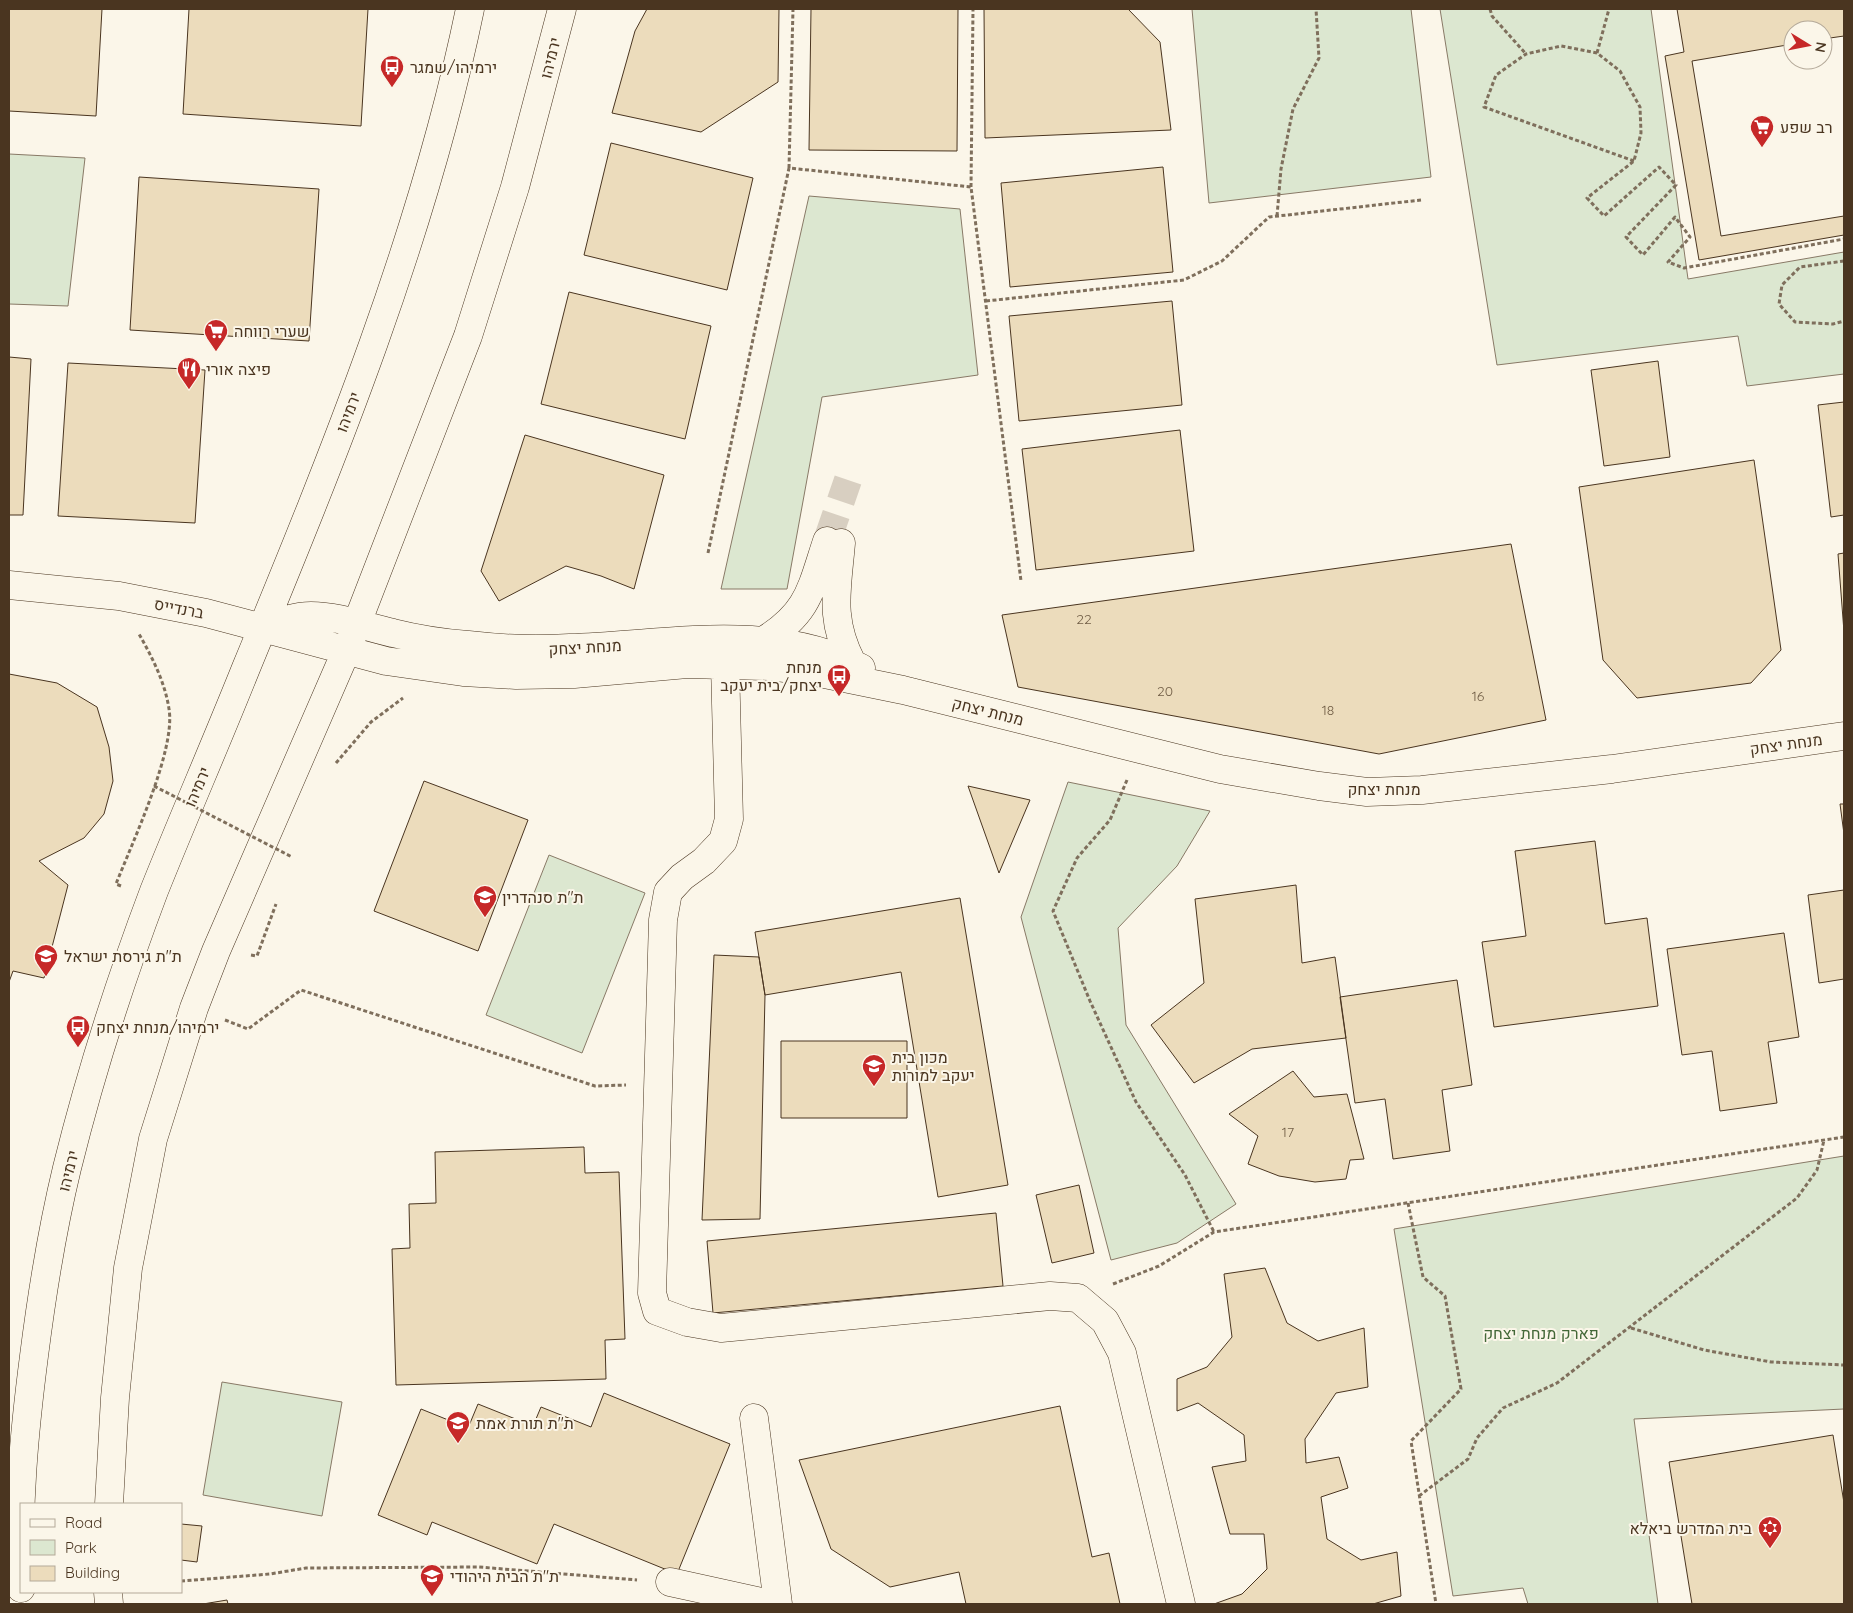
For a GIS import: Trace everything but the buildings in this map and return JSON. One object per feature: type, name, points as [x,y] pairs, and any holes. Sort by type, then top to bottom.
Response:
[{"type":"street","name":"ירמיהו","points":[[20,1503],[29,1394],[49,1254],[67,1170],[86,1099],[153,896],[263,627],[377,338],[406,251],[454,79],[470,9]]},
{"type":"street","name":"ירמיהו","points":[[108,1503],[115,1398],[128,1268],[153,1139],[194,1008],[216,951],[347,649],[468,336],[515,187],[562,9]]},
{"type":"street","points":[[763,641],[781,630],[800,612],[834,542],[836,623],[842,643],[852,663]]},
{"type":"street","name":"ברנדייס","points":[[9,585],[119,596],[206,613],[347,649]]},
{"type":"street","name":"מנחת יצחק","points":[[263,627],[289,619],[311,616],[357,623],[414,638],[520,650],[709,638],[763,641],[808,649],[852,663],[902,690]]},
{"type":"street","name":"מנחת יצחק","points":[[347,649],[386,661],[423,668],[516,675],[584,673],[687,664],[725,664],[810,671],[902,690],[1220,769],[1367,792],[1422,790],[1612,769],[1844,736]]},
{"type":"street","points":[[725,664],[729,819],[723,841],[704,861],[682,877],[668,892],[663,920],[652,1293],[658,1311],[687,1322],[721,1328],[1050,1296],[1078,1298],[1105,1321],[1122,1353],[1181,1604]]},
{"type":"street","points":[[754,1418],[778,1604]]},
{"type":"street","points":[[670,1582],[771,1604]]},
{"type":"path","points":[[708,553],[789,168],[792,9]]},
{"type":"path","points":[[973,9],[971,187],[1021,581]]},
{"type":"path","points":[[1277,216],[1280,169],[1293,109],[1318,58],[1316,9]]},
{"type":"path","points":[[1490,9],[1492,16],[1526,54]]},
{"type":"path","points":[[1597,53],[1609,9]]},
{"type":"path","points":[[1634,161],[1484,108],[1496,75],[1526,54],[1561,46],[1597,53],[1620,71],[1640,107],[1641,133],[1634,161],[1587,198],[1604,216],[1659,167],[1676,185],[1626,237],[1643,255],[1675,217],[1690,237],[1668,262],[1684,268],[1844,239]]},
{"type":"path","points":[[789,168],[971,187]]},
{"type":"path","points":[[986,301],[1184,280],[1222,261],[1269,217],[1421,200]]},
{"type":"path","points":[[1844,261],[1800,268],[1782,285],[1779,304],[1796,322],[1833,324],[1844,321]]},
{"type":"path","points":[[119,596],[152,657],[170,710],[170,732],[154,786],[116,884],[153,896]]},
{"type":"path","points":[[334,765],[371,722],[394,703],[411,694]]},
{"type":"path","points":[[1140,749],[1110,820],[1077,858],[1053,911],[1090,1001],[1136,1102],[1185,1175],[1214,1232]]},
{"type":"path","points":[[154,786],[292,857]]},
{"type":"path","points":[[289,866],[296,848]]},
{"type":"path","points":[[216,951],[257,956],[276,902]]},
{"type":"path","points":[[194,1008],[248,1030],[301,990],[595,1086],[658,1085]]},
{"type":"path","points":[[1078,1298],[1159,1266],[1214,1232],[1844,1137]]},
{"type":"path","points":[[1420,1496],[1468,1459],[1477,1438],[1504,1408],[1557,1382],[1630,1328],[1797,1198],[1817,1170],[1824,1140]]},
{"type":"path","points":[[1408,1203],[1423,1277],[1445,1296],[1460,1389],[1411,1440],[1436,1604]]},
{"type":"path","points":[[1630,1328],[1704,1350],[1771,1362],[1844,1366]]},
{"type":"path","points":[[182,1581],[270,1574],[306,1568],[479,1567],[670,1582]]},
{"type":"green space","points":[[1192,9],[1411,9],[1431,177],[1209,203]]},
{"type":"green space","points":[[1440,9],[1651,9],[1688,279],[1844,252],[1844,374],[1747,386],[1738,336],[1497,365]]},
{"type":"green space","points":[[9,154],[85,158],[68,306],[9,304]]},
{"type":"green space","points":[[809,196],[960,209],[978,375],[822,397],[787,589],[721,589]]},
{"type":"green space","points":[[1068,782],[1210,811],[1177,866],[1118,928],[1126,1025],[1236,1204],[1177,1243],[1111,1260],[1021,917]]},
{"type":"green space","points":[[549,855],[645,893],[582,1053],[486,1015]]},
{"type":"green space","name":"פארק מנחת יצחק","points":[[1844,1156],[1844,1409],[1634,1419],[1658,1604],[1528,1604],[1523,1588],[1453,1596],[1394,1229]]},
{"type":"green space","points":[[222,1382],[342,1402],[322,1516],[203,1495]]},
{"type":"tunnel","points":[[827,541],[848,480]]},
{"type":"place","name":"ירמיהו/שמגר","points":[[392,88]]},
{"type":"place","name":"רב שפע","points":[[1762,148]]},
{"type":"place","name":"שערי רווחה","points":[[216,352]]},
{"type":"place","name":"פיצה אורי","points":[[189,390]]},
{"type":"place","name":"מנחת יצחק/בית יעקב","points":[[839,697]]},
{"type":"place","name":"ת\"ת סנהדרין","points":[[485,918]]},
{"type":"place","name":"ת\"ת גירסת ישראל","points":[[46,977]]},
{"type":"place","name":"ירמיהו/מנחת יצחק","points":[[78,1048]]},
{"type":"place","name":"מכון בית יעקב למורות","points":[[874,1087]]},
{"type":"place","name":"ת\"ת תורת אמת","points":[[458,1444]]},
{"type":"place","name":"בית המדרש ביאלא","points":[[1770,1549]]},
{"type":"place","name":"ת\"ת הבית היהודי","points":[[432,1597]]}]
